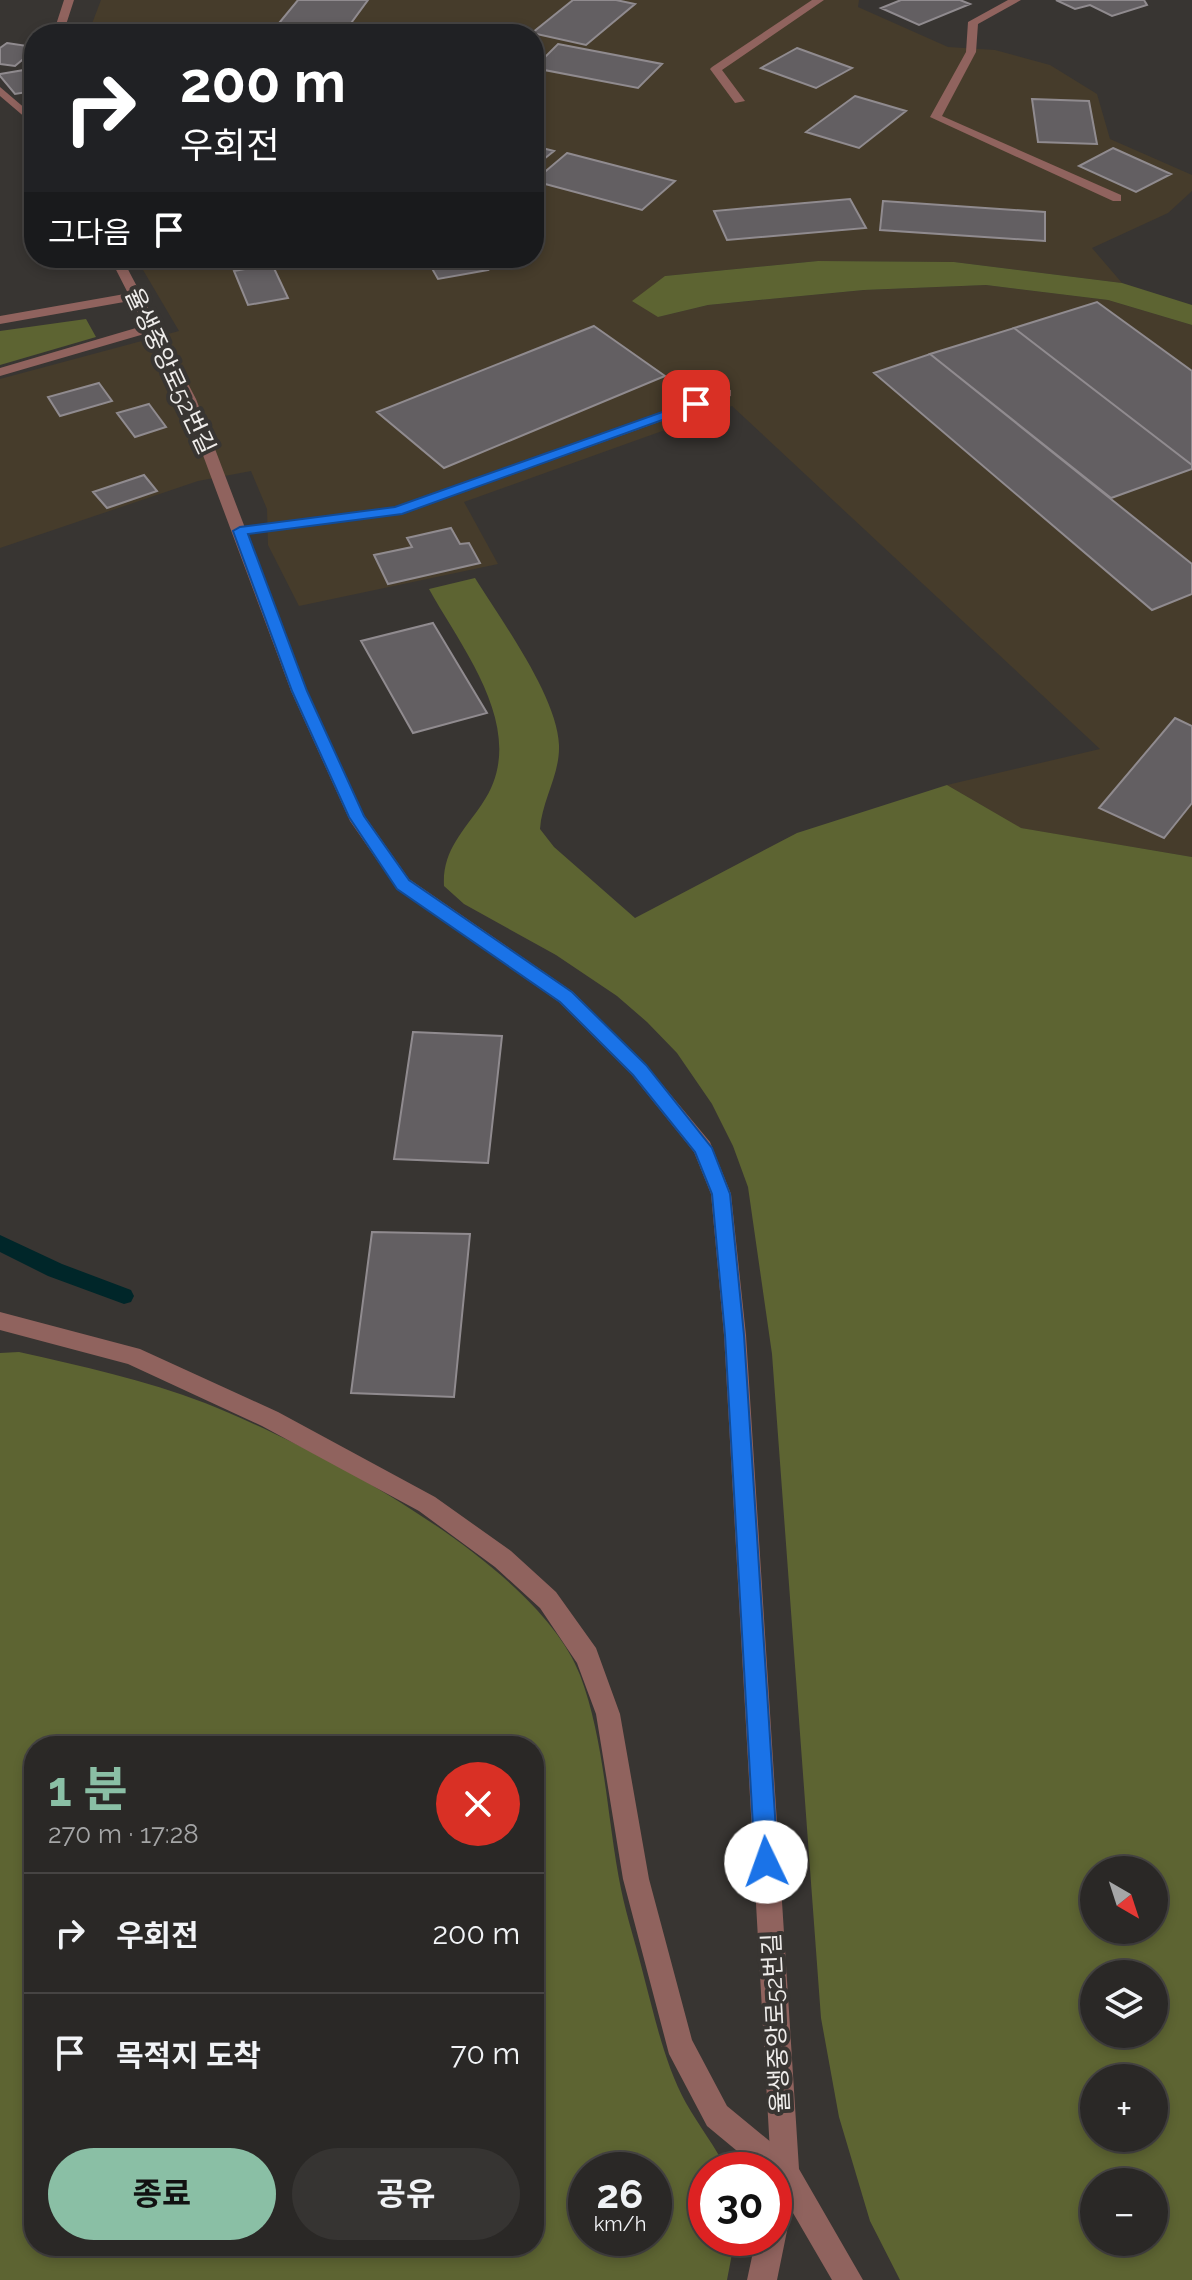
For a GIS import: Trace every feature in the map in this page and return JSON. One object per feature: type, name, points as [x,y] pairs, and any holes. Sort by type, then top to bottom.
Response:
[{"type":"street","points":[[61,24],[69,0]]},
{"type":"street","points":[[739,101],[716,69],[819,0]]},
{"type":"street","points":[[1016,0],[973,22],[971,52],[936,117],[1117,198]]},
{"type":"street","points":[[0,90],[24,113]]},
{"type":"street","name":"율생중앙로52번길","points":[[121,268],[189,399],[299,691],[356,817],[403,884],[566,997],[639,1070],[703,1148],[721,1194],[735,1335],[784,2152]]},
{"type":"street","points":[[0,320],[136,296]]},
{"type":"street","points":[[0,372],[153,327]]},
{"type":"street","points":[[240,531],[397,511],[726,393]]},
{"type":"street","points":[[0,1321],[132,1356],[270,1419],[427,1504],[503,1559],[548,1600],[587,1656],[608,1714],[636,1879],[679,2044],[717,2116],[761,2152]]},
{"type":"street","name":"율생중앙로52번길","points":[[792,2184],[848,2280]]},
{"type":"street","points":[[762,2280],[767,2256]]},
{"type":"shaded area","points":[[101,0],[859,0],[858,7],[948,47],[995,50],[1050,65],[1097,94],[1110,139],[1192,175],[1192,191],[1168,213],[1092,248],[1122,283],[954,262],[818,261],[665,276],[658,317],[708,305],[865,290],[986,285],[1108,300],[1192,325],[1192,857],[1020,828],[947,785],[1100,749],[732,406],[464,502],[498,564],[299,606],[268,545],[267,509],[251,471],[198,481],[0,548],[0,379],[179,331],[142,268],[544,268],[544,24],[92,24]]},
{"type":"green space","points":[[818,261],[954,262],[1122,283],[1192,305],[1192,325],[1108,300],[986,285],[864,290],[708,305],[658,317],[632,301],[665,276]]},
{"type":"green space","points":[[86,319],[96,337],[0,365],[0,331]]},
{"type":"green space","points":[[475,578],[512,636],[549,704],[559,745],[557,767],[540,829],[554,847],[635,918],[797,833],[947,785],[1021,828],[1192,857],[1192,2280],[900,2280],[870,2221],[839,2117],[821,2018],[772,1354],[748,1187],[733,1146],[712,1104],[677,1053],[647,1022],[617,996],[556,955],[464,904],[444,886],[450,852],[482,804],[495,777],[499,749],[496,721],[474,666],[429,589]]},
{"type":"green space","points":[[19,1352],[159,1387],[251,1422],[304,1448],[417,1513],[471,1551],[519,1591],[556,1633],[580,1675],[595,1727],[621,1889],[661,2041],[686,2103],[716,2152],[688,2152],[688,2256],[732,2256],[727,2280],[0,2280],[0,1353]]},
{"type":"building","points":[[298,0],[368,0],[350,24],[278,24]]},
{"type":"building","points":[[573,0],[616,0],[635,4],[586,45],[544,36],[543,24]]},
{"type":"building","points":[[901,0],[960,0],[970,4],[919,25],[881,8]]},
{"type":"building","points":[[1056,0],[1144,0],[1147,5],[1112,16],[1090,5],[1075,9]]},
{"type":"building","points":[[7,43],[24,46],[24,58],[15,66],[0,64],[0,48]]},
{"type":"building","points":[[558,44],[662,64],[638,88],[544,70],[544,58]]},
{"type":"building","points":[[797,48],[852,68],[816,88],[761,68]]},
{"type":"building","points":[[24,70],[24,93],[15,94],[0,74]]},
{"type":"building","points":[[855,96],[906,111],[859,148],[806,132]]},
{"type":"building","points":[[1032,99],[1089,101],[1097,144],[1038,142]]},
{"type":"building","points":[[544,148],[554,151],[544,159]]},
{"type":"building","points":[[1113,148],[1171,174],[1136,192],[1079,166]]},
{"type":"building","points":[[567,153],[675,181],[642,210],[544,184],[544,173]]},
{"type":"building","points":[[850,199],[866,228],[727,240],[714,211]]},
{"type":"building","points":[[883,201],[1045,212],[1045,241],[880,230]]},
{"type":"building","points":[[274,268],[288,298],[248,305],[234,271]]},
{"type":"building","points":[[432,268],[488,270],[438,279]]},
{"type":"building","points":[[1097,302],[1192,371],[1192,465],[1014,328]]},
{"type":"building","points":[[594,326],[665,376],[444,468],[377,412]]},
{"type":"building","points":[[1014,328],[1192,465],[1192,469],[1111,498],[930,354]]},
{"type":"building","points":[[930,354],[1192,564],[1192,594],[1152,610],[874,373]]},
{"type":"building","points":[[99,383],[112,401],[60,416],[48,397]]},
{"type":"building","points":[[149,404],[166,427],[135,437],[117,413]]},
{"type":"building","points":[[144,475],[157,491],[107,508],[93,492]]},
{"type":"building","points":[[451,528],[460,544],[469,543],[480,563],[388,584],[374,555],[412,547],[407,538]]},
{"type":"building","points":[[433,623],[487,713],[413,733],[361,641]]},
{"type":"building","points":[[1175,718],[1192,726],[1192,803],[1164,838],[1099,808]]},
{"type":"building","points":[[413,1032],[502,1036],[488,1163],[394,1159]]},
{"type":"building","points":[[372,1232],[470,1234],[454,1397],[351,1393]]},
{"type":"waterway","points":[[0,1243],[55,1270],[124,1296]]},
{"type":"route","points":[[696,404],[397,511],[240,531],[299,691],[356,817],[403,884],[566,997],[639,1070],[703,1148],[721,1194],[735,1335],[766,1862]]}]
